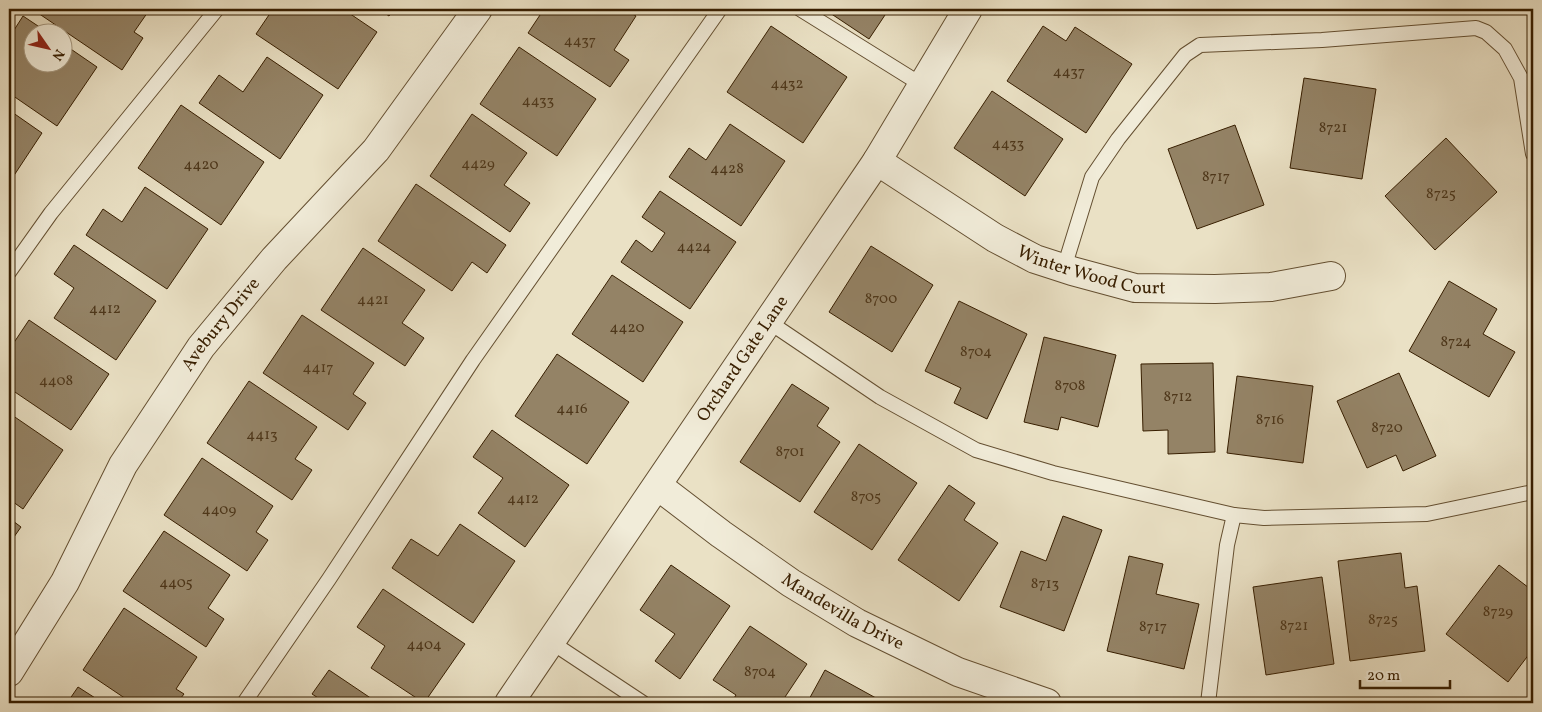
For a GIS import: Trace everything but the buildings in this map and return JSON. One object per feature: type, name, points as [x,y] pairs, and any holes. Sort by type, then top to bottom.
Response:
[{"type":"street","name":"Avebury Drive","points":[[9,672],[65,582],[123,465],[196,355],[274,260],[376,150],[478,9]]},
{"type":"street","name":"Orchard Gate Lane","points":[[509,703],[877,161],[968,9]]},
{"type":"street","name":"Winter Wood Court","points":[[877,161],[995,238],[1035,258],[1135,288],[1215,289],[1271,287],[1331,276]]},
{"type":"street","name":"Mandevilla Drive","points":[[658,486],[721,534],[857,623],[958,672],[1047,703]]},
{"type":"lane","points":[[9,272],[51,213],[217,9]]},
{"type":"lane","points":[[244,703],[329,579],[473,360],[720,9]]},
{"type":"lane","points":[[800,9],[922,86]]},
{"type":"lane","points":[[1064,268],[1092,177],[1118,139],[1185,55],[1200,45],[1322,40],[1476,28],[1486,32],[1505,49],[1521,78],[1533,154]]},
{"type":"lane","points":[[769,322],[880,397],[976,450],[1053,473],[1234,515],[1264,518],[1428,514],[1533,492]]},
{"type":"lane","points":[[1208,703],[1227,545],[1234,515]]},
{"type":"lane","points":[[551,642],[643,703]]}]
